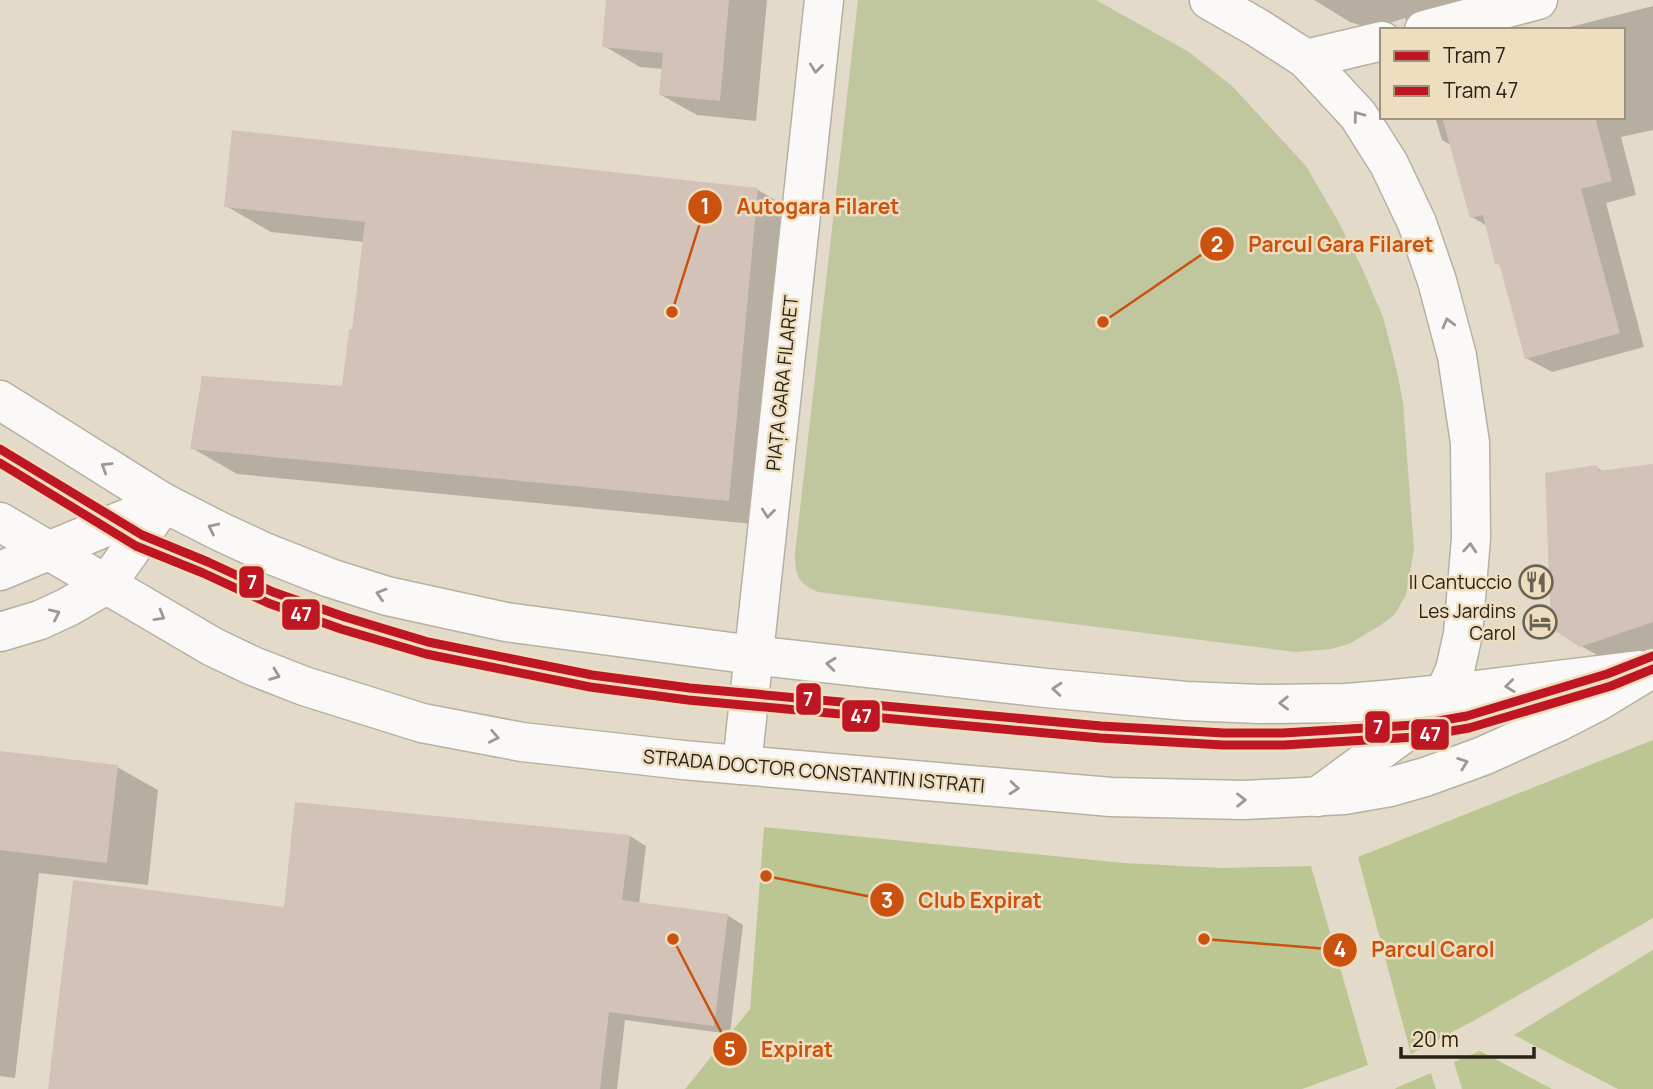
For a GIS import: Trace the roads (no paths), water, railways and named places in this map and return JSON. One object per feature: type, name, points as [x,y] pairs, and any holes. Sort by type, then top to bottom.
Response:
[{"type":"main road","name":"PIAȚA GARA FILARET","points":[[742,765],[824,0]]},
{"type":"main road","points":[[1209,0],[1306,59],[1359,115],[1389,164],[1417,223],[1437,281],[1457,356],[1470,443],[1471,538],[1463,634],[1455,670],[1444,694],[1415,725],[1317,797]]},
{"type":"main road","points":[[1432,28],[1538,0]]},
{"type":"main road","points":[[1306,59],[1380,41]]},
{"type":"main road","name":"STRADA DOCTOR CONSTANTIN ISTRATI","points":[[0,400],[164,503],[264,552],[330,578],[387,596],[506,622],[753,655],[1046,688],[1186,701],[1260,704],[1346,703],[1444,694],[1652,668]]},
{"type":"main road","points":[[0,571],[164,503]]},
{"type":"main road","points":[[0,632],[40,621],[106,585],[164,503]]},
{"type":"main road","name":"STRADA DOCTOR CONSTANTIN ISTRATI","points":[[0,522],[213,647],[253,666],[316,690],[422,723],[522,742],[742,765],[1111,797],[1244,800],[1344,795],[1390,787],[1483,756],[1597,702],[1652,668]]},
{"type":"tram line","name":"7","points":[[0,449],[142,535],[273,592],[345,617],[428,642],[592,675],[690,688],[1101,726],[1224,733],[1283,733],[1415,725],[1467,716],[1607,674],[1653,656]]},
{"type":"tram line","name":"47","points":[[0,463],[136,546],[268,603],[341,629],[426,654],[590,687],[688,700],[1100,738],[1223,745],[1284,745],[1416,737],[1469,728],[1611,686],[1653,669]]},
{"type":"place","name":"Autogara Filaret","points":[[672,312]]},
{"type":"place","name":"Parcul Gara Filaret","points":[[1103,322]]},
{"type":"place","name":"Il Cantuccio","points":[[1536,582]]},
{"type":"place","name":"Les Jardins Carol","points":[[1540,622]]},
{"type":"place","name":"Club Expirat","points":[[766,876]]},
{"type":"place","name":"Expirat","points":[[673,939]]},
{"type":"place","name":"Parcul Carol","points":[[1204,939]]}]
